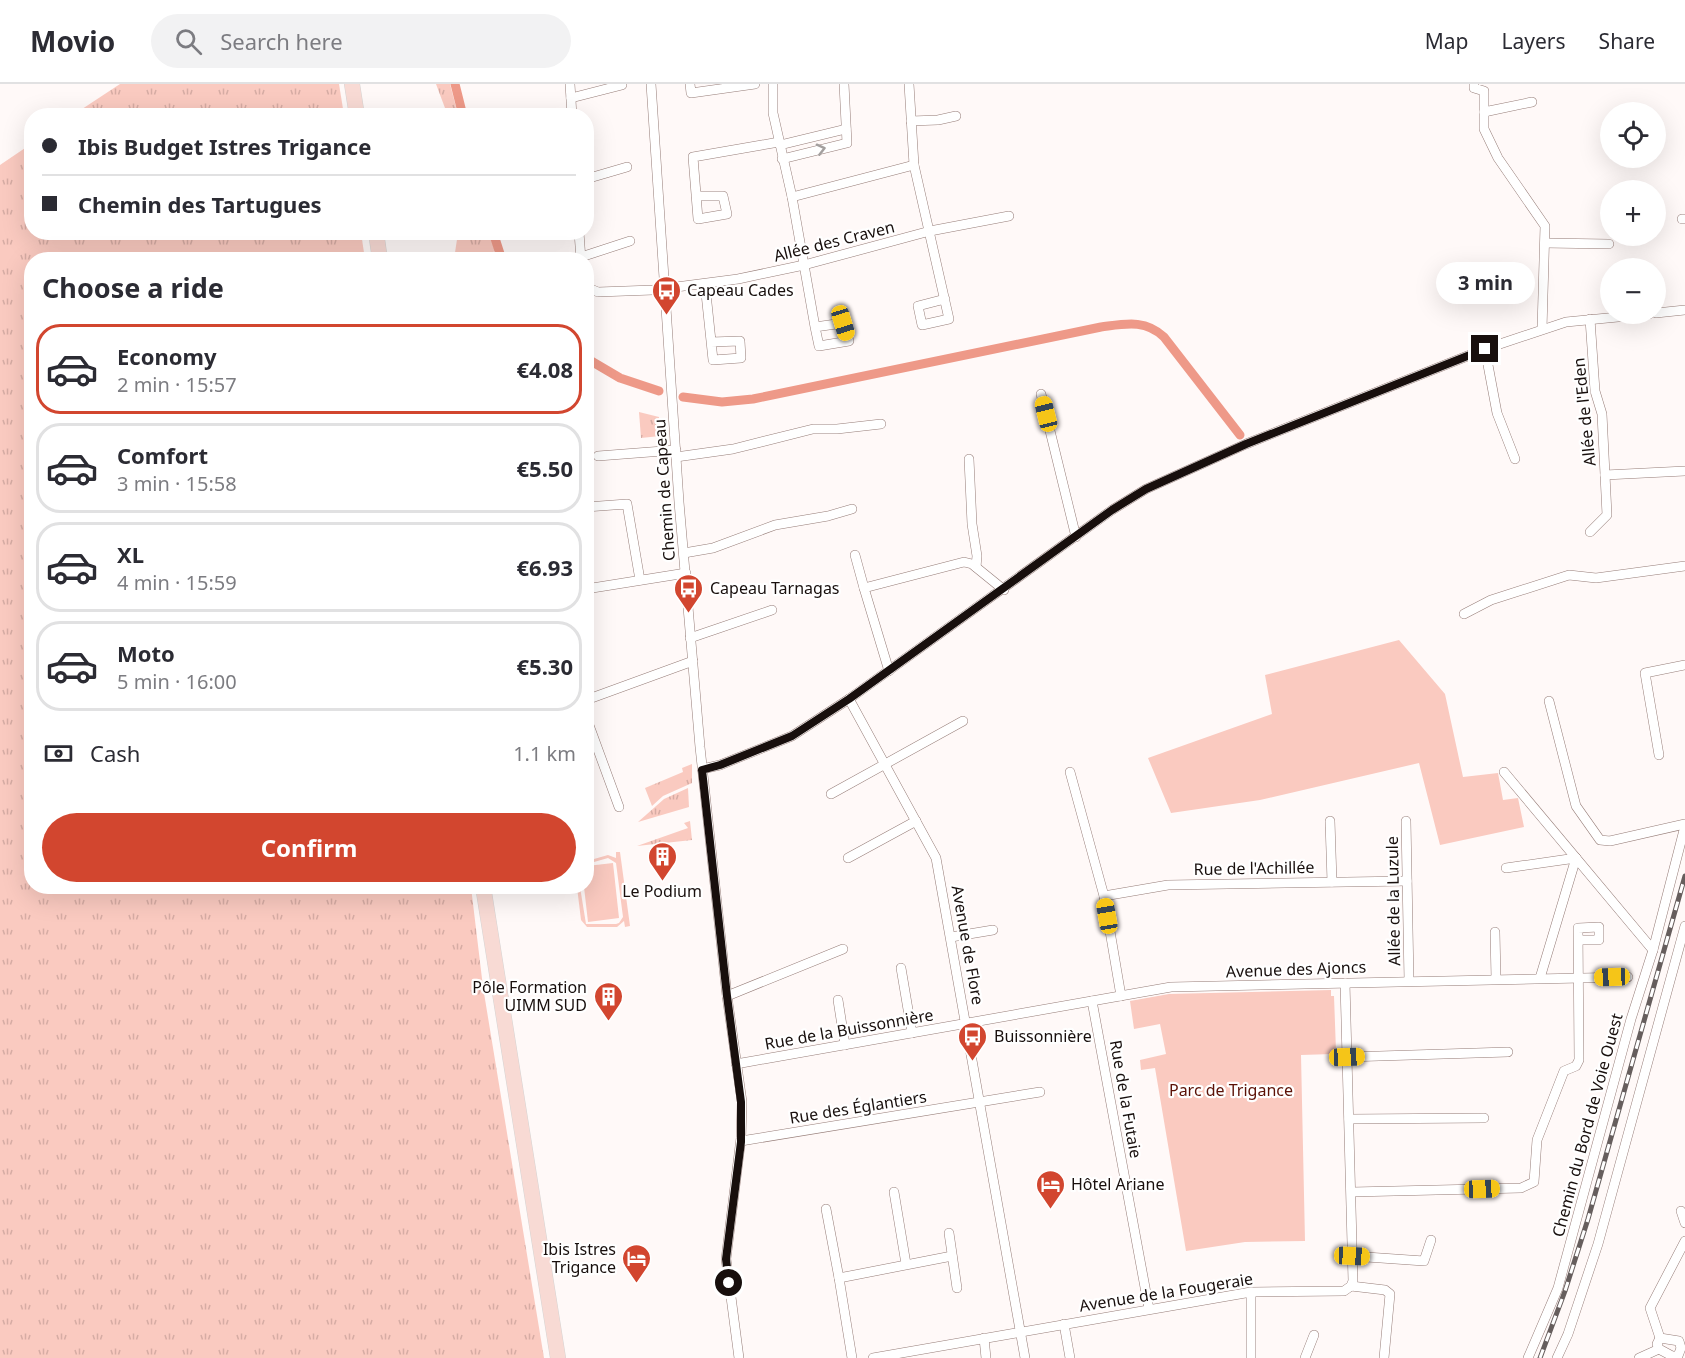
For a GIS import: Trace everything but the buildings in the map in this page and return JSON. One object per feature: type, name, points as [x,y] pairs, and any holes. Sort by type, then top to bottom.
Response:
[{"type":"main road","points":[[352,84],[356,108]]},
{"type":"main road","points":[[484,894],[558,1358]]},
{"type":"street","points":[[570,84],[572,108]]},
{"type":"street","name":"Chemin de Capeau","points":[[651,84],[690,638],[702,770],[741,1102],[741,1142],[726,1259],[739,1358]]},
{"type":"street","points":[[690,84],[691,93],[756,84]]},
{"type":"street","points":[[773,84],[773,113],[792,197],[815,327]]},
{"type":"street","points":[[782,159],[847,142],[844,84]]},
{"type":"street","points":[[909,84],[914,165],[945,299]]},
{"type":"street","points":[[1474,84],[1474,88],[1484,92],[1484,129],[1498,158],[1545,226],[1542,329]]},
{"type":"street","points":[[571,98],[622,85]]},
{"type":"street","points":[[1484,112],[1532,102]]},
{"type":"street","points":[[911,121],[938,120],[956,116]]},
{"type":"street","points":[[696,196],[693,157],[846,129]]},
{"type":"street","points":[[792,197],[914,165]]},
{"type":"street","points":[[594,177],[627,167]]},
{"type":"street","name":"Allée des Craven","points":[[594,290],[598,292],[705,284],[804,265],[930,231],[1009,216]]},
{"type":"street","points":[[594,253],[630,241]]},
{"type":"street","points":[[1545,243],[1600,243]]},
{"type":"street","points":[[705,284],[711,342]]},
{"type":"street","points":[[1666,312],[1685,310]]},
{"type":"street","points":[[702,770],[792,736],[849,699],[1004,590],[1112,510],[1157,484],[1246,444],[1485,349],[1566,322],[1600,318]]},
{"type":"street","name":"Allée de l'Eden","points":[[1590,319],[1595,391],[1602,414],[1607,515],[1590,532]]},
{"type":"street","points":[[1485,349],[1497,413],[1515,459]]},
{"type":"street","points":[[1041,394],[1076,537]]},
{"type":"street","points":[[598,456],[733,449],[813,429],[881,424]]},
{"type":"street","points":[[969,459],[976,567]]},
{"type":"street","points":[[1605,475],[1685,471]]},
{"type":"street","points":[[594,506],[627,504],[640,580]]},
{"type":"street","points":[[684,553],[713,548],[775,525],[828,516],[852,509]]},
{"type":"street","points":[[855,555],[889,671]]},
{"type":"street","points":[[864,588],[964,562],[972,564],[1004,590]]},
{"type":"street","points":[[1464,614],[1491,600],[1569,575],[1596,578],[1685,566]]},
{"type":"street","points":[[594,588],[686,573]]},
{"type":"street","points":[[690,638],[772,610]]},
{"type":"street","points":[[594,697],[693,661]]},
{"type":"street","points":[[1659,755],[1645,673],[1685,665]]},
{"type":"street","name":"Avenue de Flore","points":[[849,699],[936,858],[1025,1358]]},
{"type":"street","points":[[1549,701],[1576,806],[1600,840],[1610,841],[1685,825]]},
{"type":"street","points":[[831,794],[963,721]]},
{"type":"street","points":[[594,739],[619,807]]},
{"type":"street","points":[[1070,772],[1104,896],[1121,996]]},
{"type":"street","points":[[1504,772],[1653,950]]},
{"type":"street","points":[[848,858],[916,821]]},
{"type":"street","points":[[1330,821],[1332,882]]},
{"type":"street","name":"Allée de la Luzule","points":[[1406,821],[1409,981]]},
{"type":"street","name":"Chemin du Bord de Voie Ouest","points":[[1528,1358],[1558,1288],[1631,1019],[1653,950],[1685,825]]},
{"type":"street","points":[[1506,868],[1576,858]]},
{"type":"street","points":[[1540,978],[1576,858]]},
{"type":"street","name":"Rue de l'Achillée","points":[[1104,896],[1168,885],[1407,881]]},
{"type":"street","points":[[1557,1358],[1568,1334],[1598,1244],[1685,926]]},
{"type":"street","points":[[951,937],[993,930]]},
{"type":"street","points":[[1495,932],[1496,979]]},
{"type":"street","points":[[1352,1192],[1521,1188],[1533,1182],[1538,1140],[1564,1071],[1576,1066],[1579,1060],[1579,940]]},
{"type":"street","points":[[727,996],[843,949]]},
{"type":"street","points":[[901,968],[912,1033]]},
{"type":"street","name":"Avenue des Ajoncs","points":[[967,1023],[1171,987],[1628,977]]},
{"type":"street","points":[[1345,983],[1352,1192],[1353,1281],[1351,1286]]},
{"type":"street","points":[[838,1000],[844,1045]]},
{"type":"street","name":"Rue de la Futaie","points":[[1092,1001],[1149,1309]]},
{"type":"street","name":"Rue de la Buissonnière","points":[[736,1064],[967,1023]]},
{"type":"street","points":[[1347,1057],[1508,1052]]},
{"type":"street","name":"Rue des Églantiers","points":[[741,1142],[1040,1092]]},
{"type":"street","points":[[1349,1119],[1484,1118]]},
{"type":"street","points":[[894,1192],[906,1264]]},
{"type":"street","points":[[826,1209],[852,1358]]},
{"type":"street","points":[[1681,1211],[1685,1223]]},
{"type":"street","points":[[949,1233],[957,1288]]},
{"type":"street","points":[[1352,1256],[1425,1261],[1431,1240]]},
{"type":"street","points":[[1660,1338],[1682,1341],[1678,1357],[1659,1349],[1657,1344],[1660,1338],[1650,1308],[1685,1240]]},
{"type":"street","points":[[839,1278],[952,1256]]},
{"type":"street","name":"Avenue de la Fougeraie","points":[[873,1358],[1251,1292],[1344,1291],[1351,1286],[1385,1290],[1390,1294],[1384,1358]]},
{"type":"street","points":[[1251,1292],[1251,1358]]},
{"type":"street","points":[[1064,1324],[1070,1358]]},
{"type":"street","points":[[1305,1358],[1314,1335]]},
{"type":"street","points":[[984,1338],[986,1358]]},
{"type":"street","points":[[1639,1358],[1659,1349]]},
{"type":"green space","points":[[120,84],[339,84],[343,108],[84,108]]},
{"type":"green space","points":[[436,84],[450,84],[456,108],[445,108]]},
{"type":"green space","points":[[24,149],[24,240],[362,240],[364,252],[24,252],[24,894],[472,894],[483,987],[544,1358],[0,1358],[0,165]]},
{"type":"green space","points":[[457,240],[492,240],[495,251],[493,252],[455,252]]},
{"type":"green space","points":[[639,412],[659,417],[660,436],[641,438]]},
{"type":"green space","points":[[1399,640],[1445,694],[1463,777],[1498,773],[1503,800],[1518,798],[1524,827],[1440,845],[1419,763],[1260,800],[1171,813],[1148,758],[1272,714],[1265,675]]},
{"type":"green space","points":[[692,764],[692,783],[663,796],[652,806],[645,788],[683,772],[682,768]]},
{"type":"green space","points":[[688,788],[689,807],[638,822],[664,799]]},
{"type":"green space","points":[[690,821],[692,840],[637,846],[688,828],[684,823]]},
{"type":"green space","points":[[616,852],[620,852],[630,926],[625,927],[624,921],[617,927],[587,927],[581,920],[578,894],[581,894],[586,924],[616,924],[623,917],[616,863],[608,858],[594,862],[594,859],[608,855],[616,858]]},
{"type":"green space","points":[[613,863],[619,918],[588,922],[585,894],[594,894],[594,865]]},
{"type":"green space","name":"Parc de Trigance","points":[[1331,990],[1331,996],[1334,996],[1336,1051],[1333,1054],[1301,1055],[1305,1241],[1245,1242],[1186,1251],[1155,1068],[1141,1070],[1140,1060],[1166,1054],[1160,1024],[1134,1029],[1130,1001],[1169,994]]},
{"type":"waterway","points":[[455,84],[461,108]]},
{"type":"waterway","points":[[496,240],[499,252]]},
{"type":"waterway","points":[[683,397],[722,402],[753,399],[1101,327],[1134,324],[1150,327],[1164,337],[1240,435]]},
{"type":"waterway","points":[[594,363],[620,378],[659,391]]},
{"type":"railway","points":[[1540,1358],[1588,1219],[1685,876]]},
{"type":"place","name":"Capeau Cades","points":[[666,316]]},
{"type":"place","name":"Capeau Tarnagas","points":[[689,614]]},
{"type":"place","name":"Le Podium","points":[[662,882]]},
{"type":"place","name":"Pôle Formation UIMM SUD","points":[[608,1022]]},
{"type":"place","name":"Buissonnière","points":[[973,1062]]},
{"type":"place","name":"Hôtel Ariane","points":[[1050,1210]]},
{"type":"place","name":"Ibis Istres Trigance","points":[[637,1284]]},
{"type":"route","points":[[729,1283],[726,1259],[741,1142],[741,1102],[702,770],[792,736],[849,699],[1004,590],[1112,510],[1146,489],[1246,444],[1485,349]]}]
